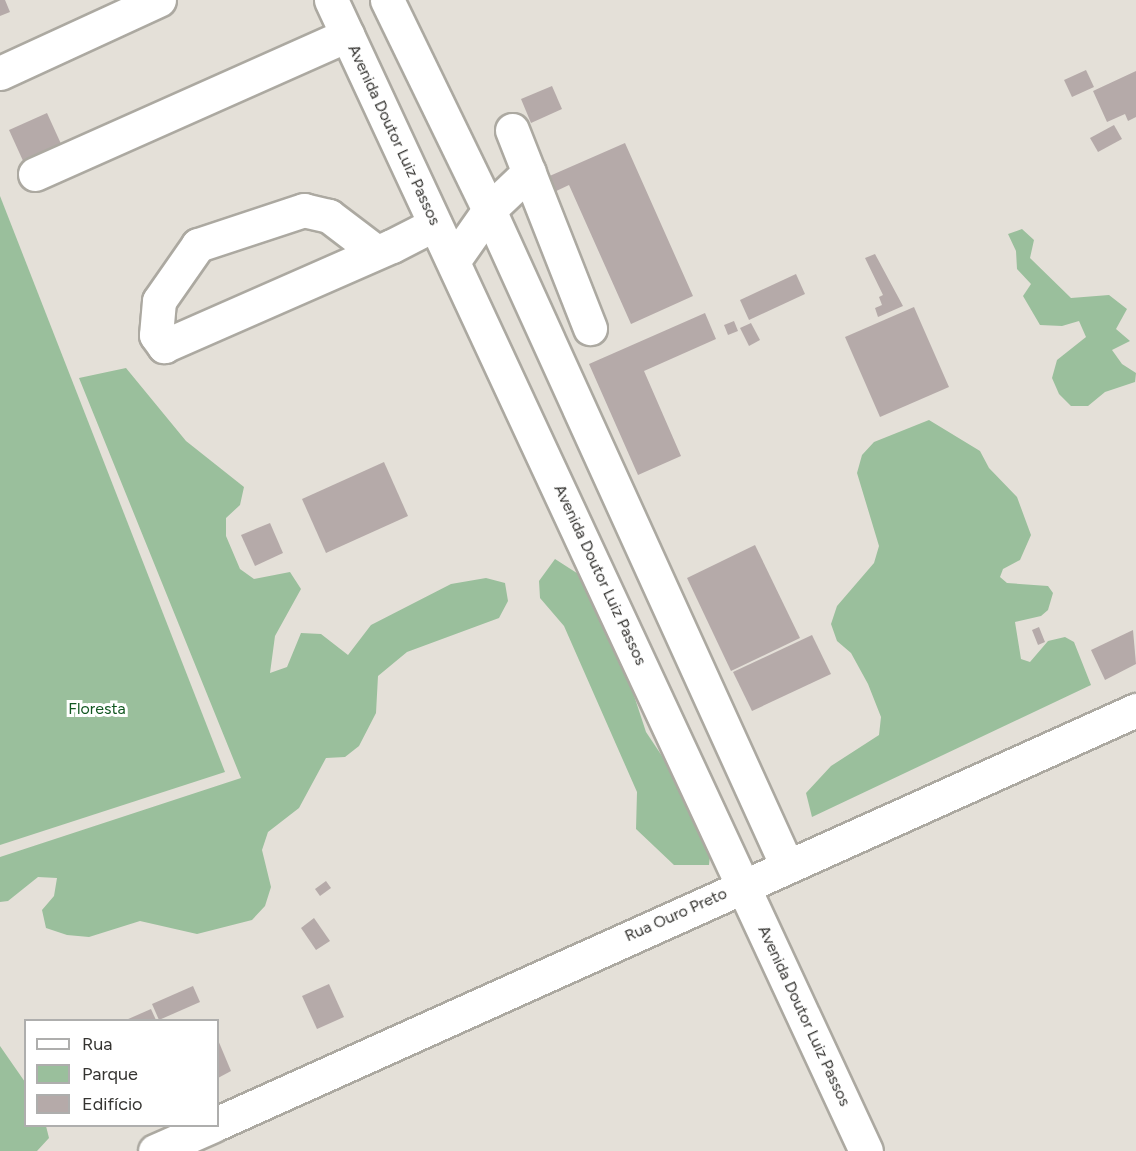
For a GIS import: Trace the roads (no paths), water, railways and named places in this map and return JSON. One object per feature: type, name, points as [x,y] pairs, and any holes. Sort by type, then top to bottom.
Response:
[{"type":"street","points":[[0,72],[159,0]]},
{"type":"street","name":"Avenida Doutor Luiz Passos","points":[[332,0],[866,1151]]},
{"type":"street","points":[[390,1],[489,210],[787,866]]},
{"type":"street","points":[[35,174],[347,35]]},
{"type":"street","points":[[512,130],[590,328]]},
{"type":"street","points":[[454,260],[489,210],[529,172]]},
{"type":"street","points":[[375,251],[329,216],[304,210],[198,245],[159,301],[156,335],[164,346],[435,224]]},
{"type":"street","name":"Rua Ouro Preto","points":[[219,1123],[1136,710]]},
{"type":"street","points":[[155,1151],[208,1127]]},
{"type":"park label","name":"Floresta","points":[[97,709]]}]
